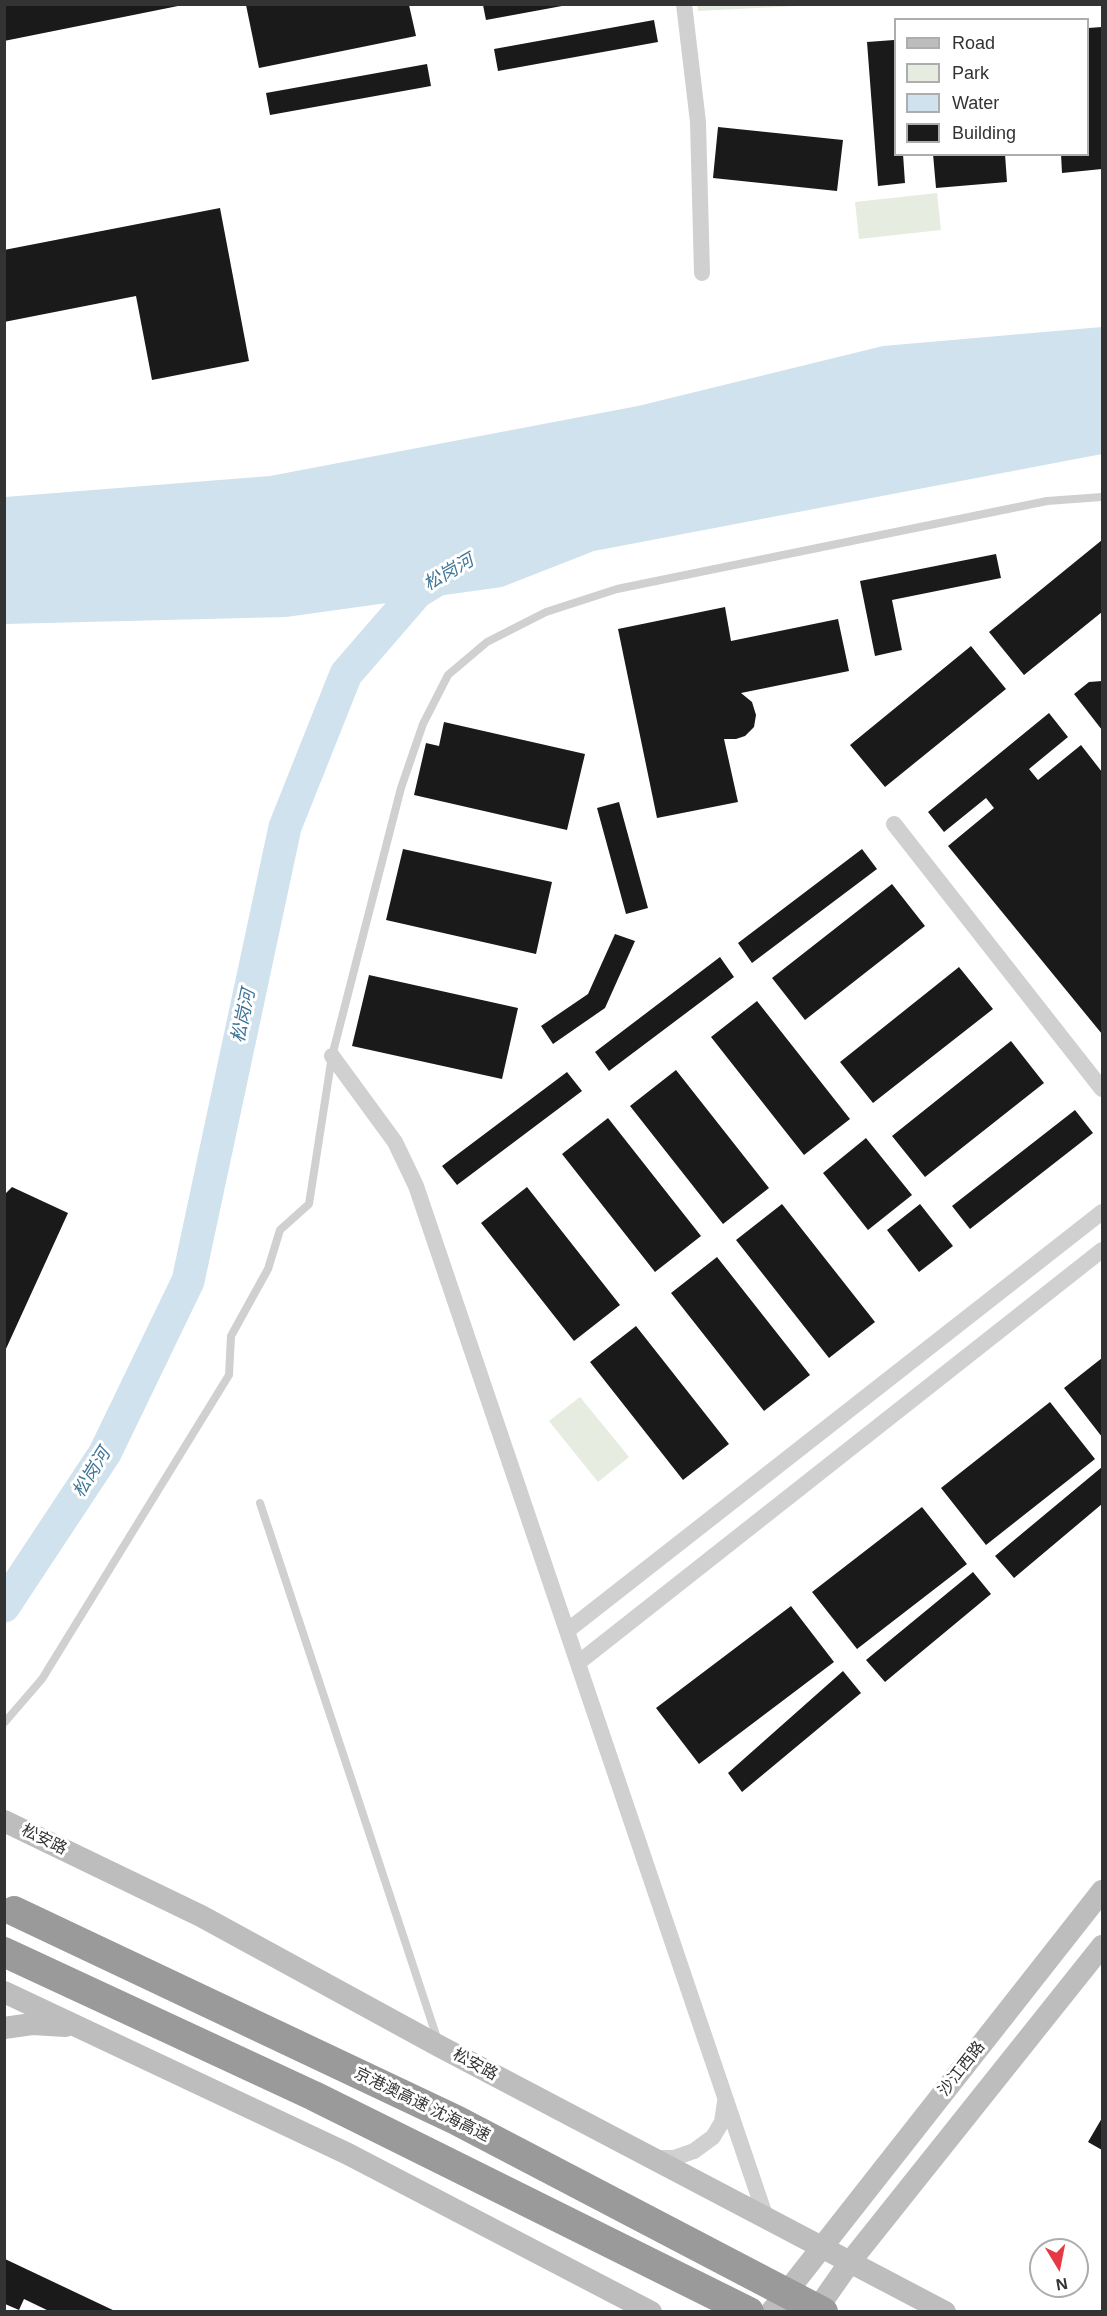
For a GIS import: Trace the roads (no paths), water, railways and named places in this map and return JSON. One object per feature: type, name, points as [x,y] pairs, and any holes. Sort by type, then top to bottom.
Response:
[{"type":"highway","name":"京港澳高速 沈海高速","points":[[14,1911],[456,2120],[823,2312]]},
{"type":"highway","points":[[4,1952],[314,2096],[749,2312]]},
{"type":"main road","name":"松安路","points":[[4,1821],[201,1916],[439,2046],[945,2312]]},
{"type":"main road","name":"沙江西路","points":[[771,2312],[1102,1891]]},
{"type":"main road","name":"沙江西路","points":[[815,2312],[850,2262],[1102,1946]]},
{"type":"main road","points":[[4,1992],[348,2154],[651,2312]]},
{"type":"main road","points":[[4,2028],[32,2025],[77,2027]]},
{"type":"street","points":[[684,4],[698,122],[702,273]]},
{"type":"street","points":[[894,824],[1102,1089]]},
{"type":"street","points":[[332,1056],[395,1142],[416,1186],[766,2218]]},
{"type":"street","points":[[567,1631],[1102,1212]]},
{"type":"street","points":[[578,1663],[1102,1250]]},
{"type":"street","points":[[652,2158],[674,2158],[694,2151],[712,2137],[722,2122],[726,2098]]},
{"type":"lane","points":[[4,1723],[42,1679],[229,1376],[231,1336],[268,1269],[280,1230],[309,1204],[332,1056],[401,788],[423,724],[448,675],[487,642],[546,612],[617,589],[1047,501],[1102,497]]},
{"type":"lane","points":[[260,1503],[439,2046]]},
{"type":"water","points":[[1102,327],[1102,454],[594,551],[502,587],[286,617],[5,624],[5,497],[270,476],[638,406],[883,346]]},
{"type":"waterway","name":"松岗河","points":[[4,1606],[105,1453],[188,1281],[285,827],[346,674],[417,592],[445,575]]}]
